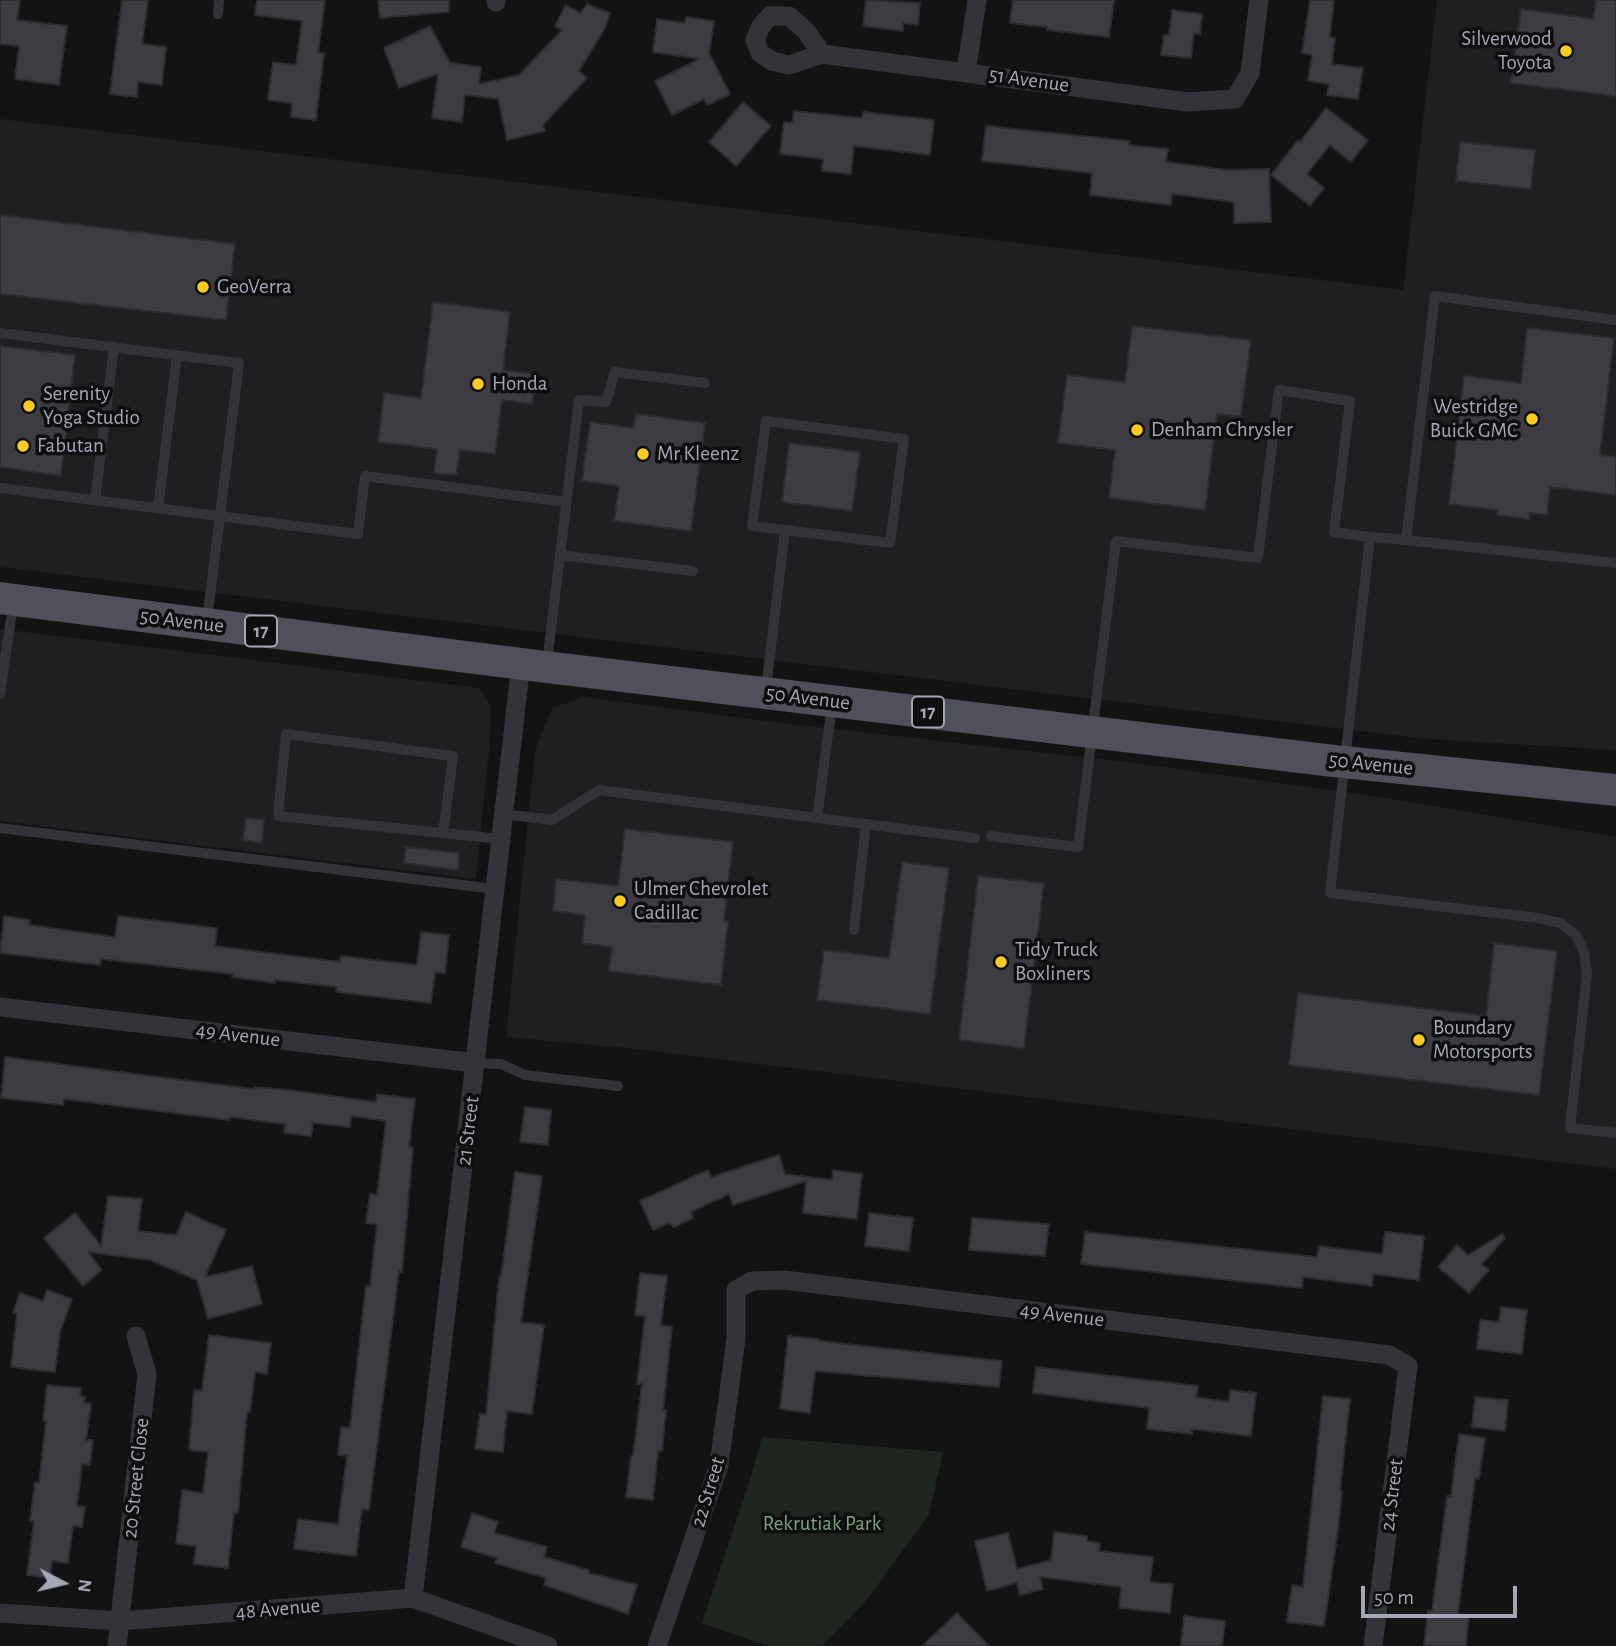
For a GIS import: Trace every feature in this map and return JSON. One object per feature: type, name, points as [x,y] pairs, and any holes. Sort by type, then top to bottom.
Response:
[{"type":"main road","name":"50 Avenue","points":[[7,599],[1091,732],[1616,790]]},
{"type":"main road","points":[[1562,784],[1616,774]]},
{"type":"street","points":[[966,72],[977,0]]},
{"type":"street","name":"51 Avenue","points":[[822,54],[1188,102],[1235,99],[1250,74],[1259,0]]},
{"type":"street","name":"21 Street","points":[[412,1598],[504,814],[534,665]]},
{"type":"street","name":"49 Avenue","points":[[0,1007],[476,1063]]},
{"type":"street","name":"49 Avenue","points":[[736,1290],[752,1281],[784,1280],[1390,1355]]},
{"type":"street","name":"22 Street","points":[[656,1646],[719,1465],[736,1339],[736,1290]]},
{"type":"street","name":"20 Street Close","points":[[117,1646],[147,1374],[136,1336]]},
{"type":"street","name":"24 Street","points":[[1373,1646],[1408,1366],[1390,1355]]},
{"type":"street","name":"48 Avenue","points":[[0,1613],[120,1621],[412,1598],[548,1646]]},
{"type":"lane","points":[[218,14],[219,0]]},
{"type":"lane","points":[[1406,540],[1435,296],[1616,320]]},
{"type":"lane","points":[[0,333],[239,363],[206,624]]},
{"type":"lane","points":[[95,500],[114,347]]},
{"type":"lane","points":[[158,508],[177,355]]},
{"type":"lane","points":[[534,665],[560,555],[579,400],[606,402],[615,372],[705,383]]},
{"type":"lane","points":[[991,835],[1078,847],[1116,541],[1258,558],[1279,390],[1350,401],[1334,532],[1616,563]]},
{"type":"lane","points":[[765,421],[904,439],[890,544],[785,530],[752,526],[765,421]]},
{"type":"lane","points":[[0,488],[358,534],[365,476],[566,502]]},
{"type":"lane","points":[[765,693],[785,530]]},
{"type":"lane","points":[[1370,537],[1330,893],[1538,918],[1560,923],[1576,935],[1584,952],[1587,974],[1570,1128],[1616,1133]]},
{"type":"lane","points":[[560,555],[693,571]]},
{"type":"lane","points":[[0,694],[7,599]]},
{"type":"lane","points":[[817,818],[832,701]]},
{"type":"lane","points":[[443,833],[453,757],[286,734],[278,816],[501,839]]},
{"type":"lane","points":[[504,814],[552,820],[599,790],[975,838]]},
{"type":"lane","points":[[854,930],[866,824]]},
{"type":"lane","points":[[0,828],[495,889]]},
{"type":"lane","points":[[476,1063],[500,1064],[525,1075],[618,1086]]},
{"type":"shaded area","points":[[1437,0],[1616,0],[1616,750],[1427,739],[0,567],[0,119],[1403,290]]},
{"type":"shaded area","points":[[0,629],[480,688],[491,707],[476,879],[0,821]]},
{"type":"shaded area","points":[[584,697],[781,723],[1135,763],[1386,798],[1616,837],[1616,1169],[637,1049],[506,1037],[535,751],[552,708]]},
{"type":"green space","name":"Rekrutiak Park","points":[[762,1437],[943,1452],[929,1515],[865,1602],[822,1646],[767,1646],[702,1623]]},
{"type":"building","points":[[0,0],[20,0],[17,20],[67,26],[59,85],[15,79],[19,46],[0,44]]},
{"type":"building","points":[[122,0],[148,0],[142,44],[166,47],[162,85],[138,82],[137,97],[110,94]]},
{"type":"building","points":[[257,0],[325,0],[318,53],[324,53],[316,120],[291,117],[292,103],[268,100],[273,62],[296,65],[302,21],[255,15]]},
{"type":"building","points":[[378,0],[449,0],[449,12],[380,18]]},
{"type":"building","points":[[866,0],[920,3],[918,25],[903,23],[903,31],[863,26]]},
{"type":"building","points":[[1013,0],[1114,0],[1109,37],[1010,23]]},
{"type":"building","points":[[1310,0],[1334,0],[1330,37],[1335,38],[1332,64],[1363,68],[1358,99],[1327,95],[1329,84],[1308,81],[1312,55],[1302,53]]},
{"type":"building","name":"Silverwood Toyota","points":[[1596,0],[1616,0],[1616,96],[1511,83],[1521,9],[1593,19]]},
{"type":"building","points":[[587,4],[610,13],[605,28],[579,71],[587,78],[543,125],[545,131],[507,140],[498,99],[465,95],[462,122],[432,118],[438,74],[399,88],[384,48],[430,26],[450,63],[481,67],[479,84],[519,75],[562,30],[555,26],[566,5],[580,13]]},
{"type":"building","points":[[1172,10],[1202,14],[1200,34],[1194,33],[1191,58],[1161,55],[1164,35],[1169,35]]},
{"type":"building","points":[[686,17],[714,21],[709,53],[730,94],[707,105],[704,99],[672,115],[655,81],[699,59],[653,52],[657,19],[685,23]]},
{"type":"building","points":[[743,102],[771,126],[736,166],[709,142]]},
{"type":"building","points":[[1326,108],[1368,140],[1351,162],[1330,145],[1307,174],[1324,188],[1310,206],[1271,175]]},
{"type":"building","points":[[794,111],[862,118],[863,112],[934,120],[930,155],[854,146],[851,174],[822,171],[823,159],[780,154],[784,122],[792,123]]},
{"type":"building","points":[[986,126],[1130,141],[1129,145],[1168,149],[1166,162],[1227,170],[1269,169],[1271,222],[1234,223],[1234,202],[1172,194],[1171,205],[1090,195],[1092,173],[982,161]]},
{"type":"building","points":[[1460,142],[1535,150],[1531,189],[1456,181]]},
{"type":"building","points":[[0,215],[235,244],[226,320],[0,294]]},
{"type":"building","name":"Honda","points":[[433,302],[510,312],[503,370],[536,374],[532,404],[502,400],[495,454],[460,450],[456,475],[434,473],[437,449],[378,442],[384,393],[421,398]]},
{"type":"building","name":"Denham Chrysler","points":[[1132,326],[1251,340],[1241,417],[1217,414],[1205,510],[1109,498],[1115,450],[1058,443],[1067,375],[1125,382]]},
{"type":"building","name":"Westridge Buick GMC","points":[[1527,328],[1614,338],[1600,455],[1616,457],[1616,495],[1550,487],[1547,515],[1530,513],[1529,519],[1497,515],[1498,510],[1449,504],[1464,376],[1521,383]]},
{"type":"building","points":[[0,346],[75,355],[61,476],[0,467]]},
{"type":"building","name":"Mr Kleenz","points":[[636,414],[705,423],[691,531],[614,521],[619,486],[582,481],[590,422],[634,428]]},
{"type":"building","points":[[789,443],[860,452],[852,511],[782,502]]},
{"type":"building","points":[[246,818],[264,820],[262,843],[243,840]]},
{"type":"building","name":"Ulmer Chevrolet Cadillac","points":[[625,829],[733,842],[724,921],[728,922],[721,985],[609,971],[612,947],[582,943],[585,915],[553,911],[556,879],[618,886]]},
{"type":"building","points":[[406,847],[459,853],[458,870],[404,863]]},
{"type":"building","points":[[902,862],[949,868],[930,1014],[817,1000],[824,950],[889,958]]},
{"type":"building","name":"Tidy Truck Boxliners","points":[[978,876],[1044,883],[1024,1048],[959,1040]]},
{"type":"building","points":[[4,916],[30,920],[29,925],[115,937],[118,916],[217,928],[215,946],[340,962],[341,956],[417,965],[421,932],[449,935],[445,973],[435,972],[431,1003],[336,992],[337,987],[232,977],[233,974],[101,959],[100,965],[0,953]]},
{"type":"building","name":"Boundary Motorsports","points":[[1494,943],[1557,951],[1539,1095],[1289,1065],[1298,993],[1486,1016]]},
{"type":"building","points":[[5,1057],[376,1102],[377,1094],[415,1099],[409,1147],[413,1147],[402,1272],[399,1271],[369,1510],[362,1509],[356,1556],[294,1549],[298,1519],[338,1524],[347,1456],[338,1455],[341,1427],[350,1428],[366,1285],[370,1286],[377,1224],[366,1223],[370,1194],[377,1195],[386,1121],[351,1116],[350,1127],[313,1123],[311,1136],[284,1133],[285,1124],[230,1117],[229,1120],[64,1099],[63,1105],[1,1098]]},
{"type":"building","points":[[525,1107],[551,1110],[548,1145],[520,1142]]},
{"type":"building","points":[[779,1155],[785,1174],[832,1180],[833,1170],[862,1174],[857,1219],[803,1213],[806,1181],[733,1205],[729,1194],[691,1212],[693,1218],[674,1227],[669,1223],[653,1230],[640,1201],[708,1170],[711,1177]]},
{"type":"building","points":[[515,1172],[542,1176],[521,1322],[544,1325],[532,1414],[507,1411],[503,1452],[475,1449],[480,1414],[486,1415],[499,1277]]},
{"type":"building","points":[[108,1196],[142,1199],[138,1231],[176,1235],[186,1212],[226,1230],[205,1277],[252,1266],[262,1304],[208,1319],[197,1280],[150,1260],[88,1252],[102,1270],[83,1286],[44,1238],[75,1213],[101,1246]]},
{"type":"building","points":[[869,1213],[913,1218],[909,1251],[865,1246]]},
{"type":"building","points":[[972,1218],[1049,1224],[1045,1256],[969,1250]]},
{"type":"building","points":[[1085,1232],[1317,1257],[1319,1246],[1382,1254],[1385,1232],[1424,1236],[1419,1280],[1373,1274],[1372,1286],[1303,1277],[1302,1288],[1081,1264]]},
{"type":"building","points":[[1502,1234],[1505,1238],[1482,1264],[1489,1270],[1469,1293],[1438,1267],[1457,1245],[1468,1255]]},
{"type":"building","points":[[640,1273],[667,1276],[661,1325],[672,1327],[663,1410],[666,1410],[662,1451],[658,1451],[653,1500],[626,1497],[642,1384],[637,1384],[645,1316],[635,1315]]},
{"type":"building","points":[[47,1290],[72,1299],[60,1332],[55,1372],[11,1367],[17,1314],[13,1313],[20,1293],[43,1301]]},
{"type":"building","points":[[1501,1307],[1527,1310],[1522,1354],[1477,1349],[1480,1320],[1499,1322]]},
{"type":"building","points":[[209,1335],[271,1343],[267,1374],[255,1372],[250,1412],[247,1412],[238,1513],[234,1513],[228,1568],[194,1564],[196,1546],[176,1544],[182,1490],[203,1493],[208,1452],[189,1450],[194,1390],[202,1391]]},
{"type":"building","points":[[788,1336],[1002,1361],[999,1387],[815,1371],[810,1413],[780,1409]]},
{"type":"building","points":[[1036,1367],[1198,1386],[1196,1397],[1229,1402],[1230,1390],[1256,1393],[1251,1436],[1192,1429],[1192,1434],[1147,1429],[1149,1408],[1033,1393]]},
{"type":"building","points":[[47,1385],[81,1388],[80,1396],[85,1397],[84,1403],[91,1404],[86,1440],[93,1440],[90,1465],[82,1464],[77,1506],[85,1507],[82,1527],[73,1526],[68,1563],[52,1561],[50,1578],[27,1575],[34,1521],[30,1521],[35,1482],[39,1483],[46,1421],[43,1421]]},
{"type":"building","points":[[1323,1396],[1350,1399],[1338,1530],[1324,1626],[1287,1622],[1292,1585],[1303,1587]]},
{"type":"building","points":[[1475,1397],[1508,1400],[1505,1431],[1472,1427]]},
{"type":"building","points":[[1459,1434],[1485,1438],[1479,1479],[1475,1478],[1458,1614],[1469,1615],[1466,1646],[1424,1646],[1428,1610],[1432,1611],[1447,1496],[1451,1496]]},
{"type":"building","points":[[472,1513],[498,1522],[494,1533],[547,1547],[544,1557],[589,1570],[589,1573],[637,1585],[628,1614],[544,1585],[546,1578],[495,1563],[497,1558],[461,1547]]},
{"type":"building","points":[[1054,1532],[1087,1536],[1087,1541],[1100,1543],[1099,1551],[1153,1557],[1150,1582],[1173,1584],[1170,1613],[1119,1608],[1121,1587],[1040,1577],[1043,1589],[1020,1595],[1017,1583],[987,1591],[975,1541],[1008,1533],[1017,1569],[1051,1560]]},
{"type":"building","points":[[957,1613],[989,1646],[922,1646]]},
{"type":"building","points":[[1184,1616],[1225,1621],[1222,1646],[1181,1646]]},
{"type":"place","name":"Silverwood Toyota","points":[[1566,51]]},
{"type":"place","name":"GeoVerra","points":[[203,287]]},
{"type":"place","name":"Honda","points":[[478,384]]},
{"type":"place","name":"Serenity Yoga Studio","points":[[29,406]]},
{"type":"place","name":"Westridge Buick GMC","points":[[1532,419]]},
{"type":"place","name":"Denham Chrysler","points":[[1137,430]]},
{"type":"place","name":"Fabutan","points":[[23,446]]},
{"type":"place","name":"Mr Kleenz","points":[[643,454]]},
{"type":"place","name":"Ulmer Chevrolet Cadillac","points":[[620,901]]},
{"type":"place","name":"Tidy Truck Boxliners","points":[[1001,962]]},
{"type":"place","name":"Boundary Motorsports","points":[[1419,1040]]}]
